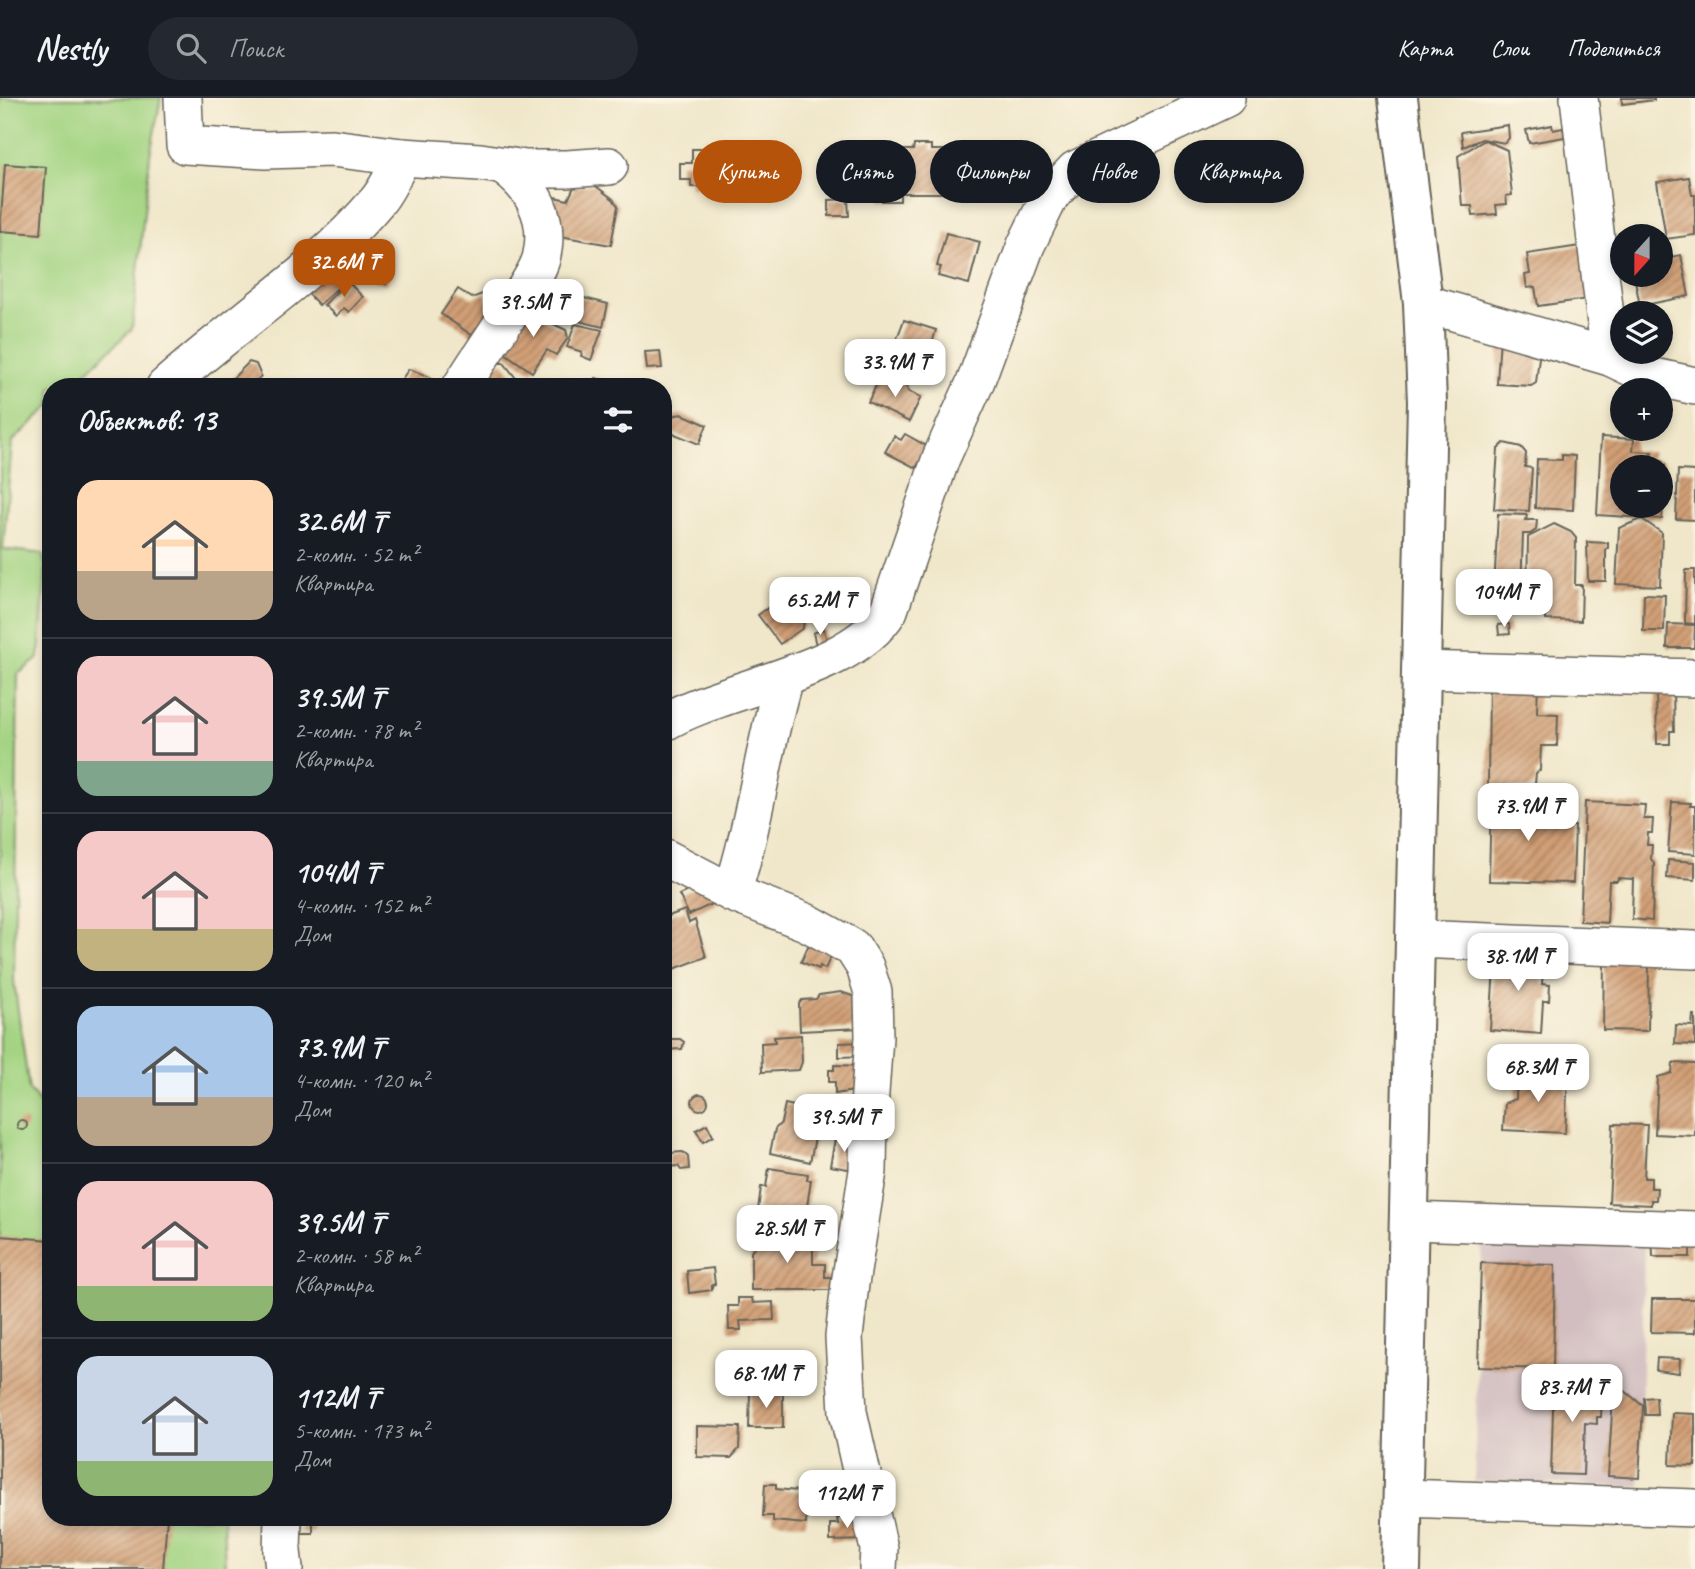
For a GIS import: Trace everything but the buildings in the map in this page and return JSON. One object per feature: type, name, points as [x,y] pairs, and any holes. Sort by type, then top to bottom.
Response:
[{"type":"main road","points":[[1398,98],[1423,303],[1427,402],[1401,1569]]},
{"type":"street","points":[[183,98],[185,145],[265,150],[332,148],[402,158],[525,169],[609,166]]},
{"type":"street","points":[[672,719],[711,700],[784,678],[848,649],[881,624],[941,458],[975,383],[1026,245],[1050,196],[1075,170],[1226,98]]},
{"type":"street","points":[[1423,303],[1610,357],[1579,98]]},
{"type":"street","points":[[175,378],[261,310],[328,252],[380,198],[402,158]]},
{"type":"street","points":[[467,378],[506,321],[541,259],[543,227],[540,209],[518,177],[503,166]]},
{"type":"street","points":[[1625,364],[1650,376],[1695,386]]},
{"type":"street","points":[[1421,670],[1695,678]]},
{"type":"street","points":[[732,894],[746,850],[771,722],[784,678]]},
{"type":"street","points":[[672,863],[732,894],[808,923],[853,948],[865,967],[873,992],[874,1037],[868,1171],[849,1284],[845,1338],[848,1412],[878,1549],[878,1569]]},
{"type":"street","points":[[1415,939],[1695,950]]},
{"type":"street","points":[[1409,1222],[1695,1230]]},
{"type":"street","points":[[1403,1498],[1695,1508]]},
{"type":"street","points":[[283,1526],[284,1569]]},
{"type":"shaded area","points":[[1482,1237],[1644,1242],[1640,1487],[1474,1481]]},
{"type":"green space","points":[[0,98],[161,98],[150,155],[132,329],[80,378],[42,378],[42,414],[12,442],[3,549],[42,554],[39,658],[18,674],[14,981],[29,1090],[42,1105],[42,1526],[223,1526],[225,1569],[0,1569]]}]
